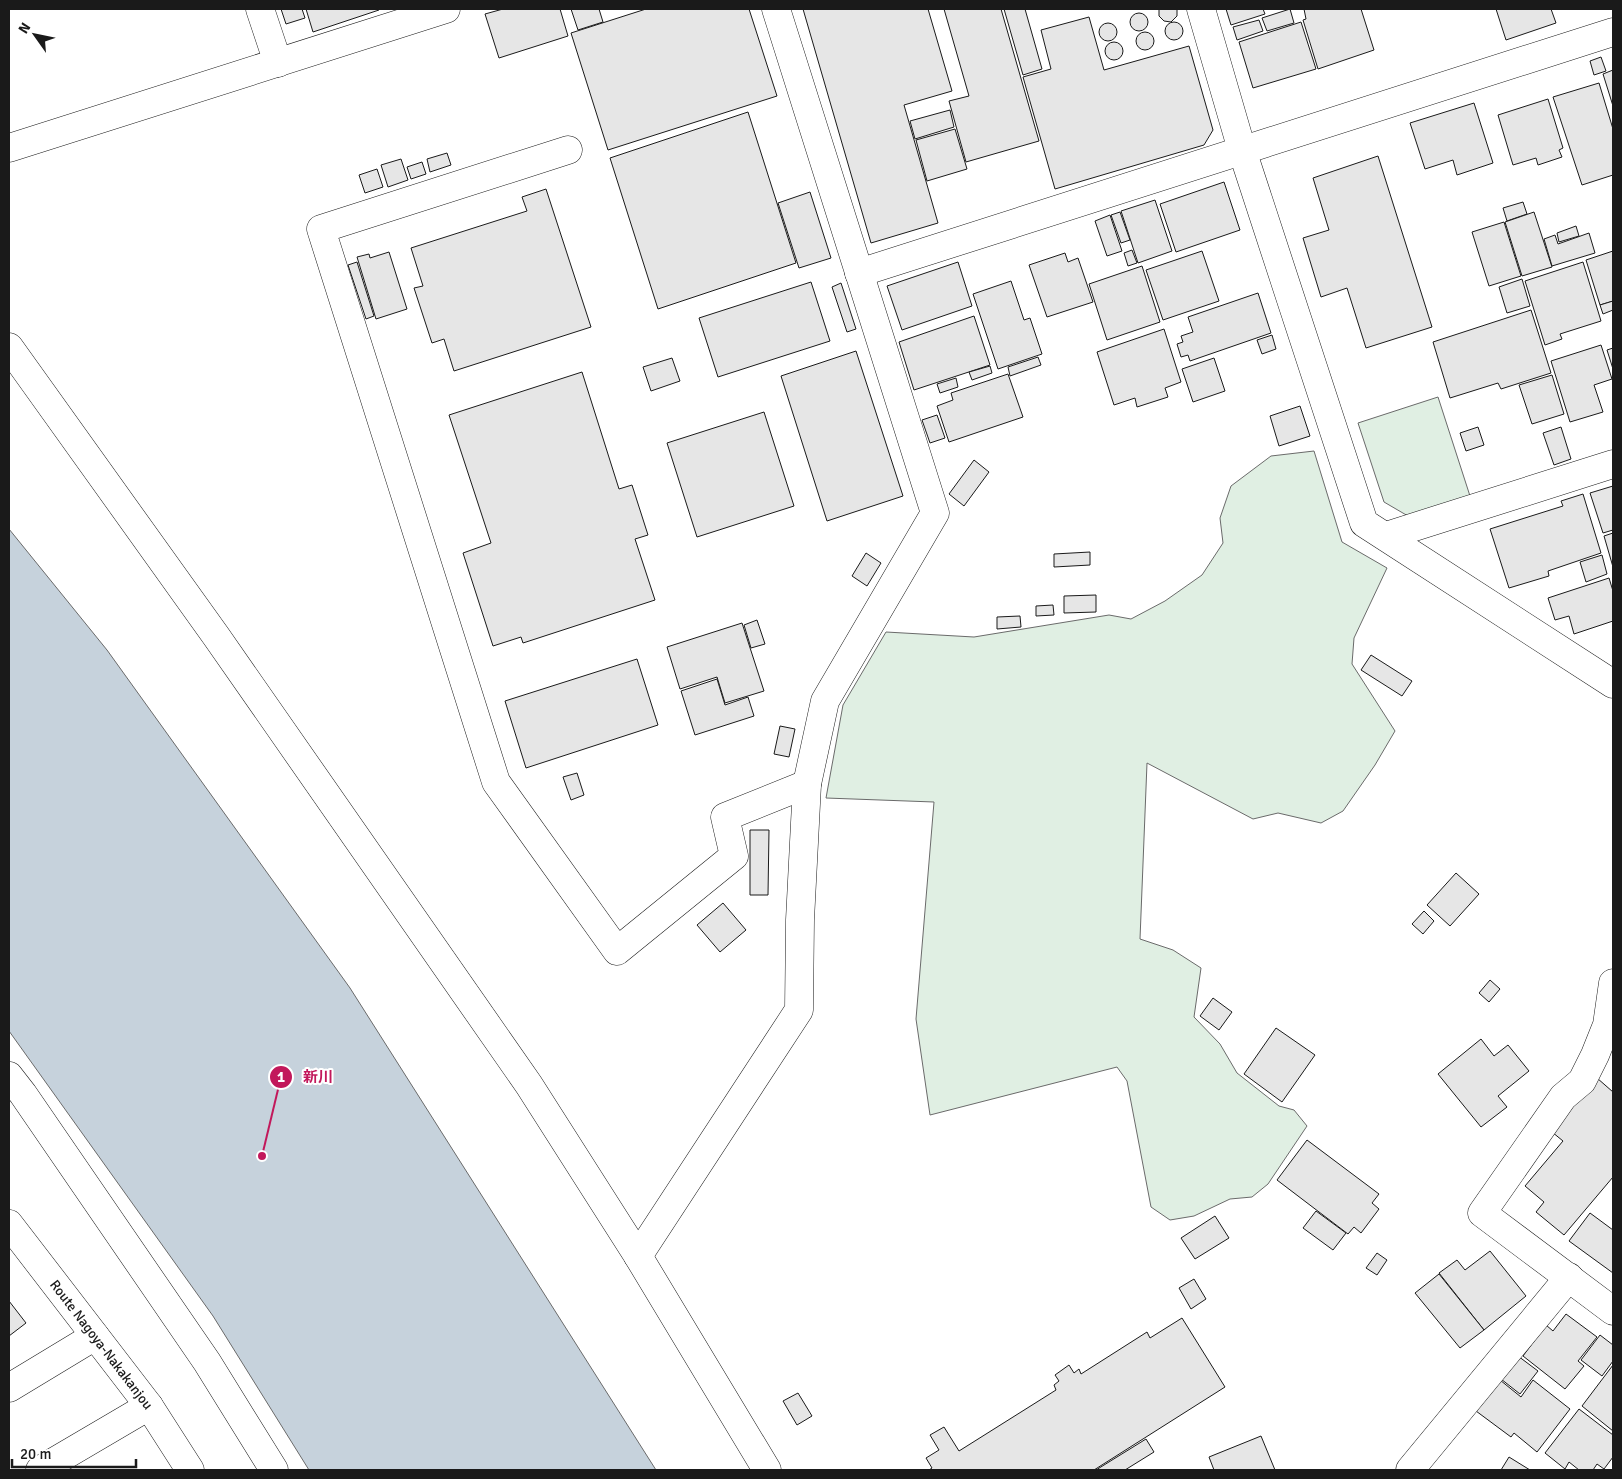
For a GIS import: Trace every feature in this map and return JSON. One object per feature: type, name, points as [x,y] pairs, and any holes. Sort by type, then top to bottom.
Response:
[{"type":"street","points":[[260,9],[278,62]]},
{"type":"street","points":[[9,148],[446,9]]},
{"type":"street","points":[[638,1256],[799,1010],[800,920],[807,784],[825,701],[935,513],[776,9]]},
{"type":"street","points":[[1201,9],[1242,150],[1364,522],[1613,684]]},
{"type":"street","points":[[859,273],[1613,32]]},
{"type":"street","points":[[568,150],[321,229],[496,782],[617,951],[734,856],[725,817],[807,784]]},
{"type":"street","points":[[9,347],[216,636],[529,1085],[638,1256],[767,1470]]},
{"type":"street","points":[[1386,536],[1613,464]]},
{"type":"street","points":[[1613,983],[1607,1025],[1582,1081],[1563,1097],[1482,1213],[1613,1311]]},
{"type":"street","points":[[9,1076],[207,1362],[274,1470]]},
{"type":"street","name":"Route Nagoya-Nakakanjou","points":[[9,1224],[150,1406],[190,1470]]},
{"type":"street","points":[[1410,1470],[1569,1277]]},
{"type":"street","points":[[9,1388],[95,1336]]},
{"type":"street","points":[[40,1470],[150,1406]]},
{"type":"green space","points":[[1438,397],[1470,496],[1408,516],[1384,502],[1358,423]]},
{"type":"green space","points":[[1314,451],[1342,542],[1387,568],[1354,638],[1352,664],[1395,731],[1375,765],[1343,811],[1321,823],[1278,813],[1253,819],[1147,763],[1140,939],[1173,950],[1201,968],[1194,1017],[1220,1044],[1237,1073],[1279,1106],[1294,1110],[1307,1126],[1268,1184],[1252,1197],[1230,1199],[1194,1216],[1170,1220],[1151,1207],[1127,1081],[1117,1067],[930,1115],[916,1019],[934,802],[826,798],[843,705],[886,632],[974,637],[1109,615],[1131,619],[1165,601],[1202,575],[1223,543],[1220,518],[1231,486],[1271,456]]},
{"type":"shaded area","points":[[9,529],[107,650],[350,988],[656,1470],[309,1470],[213,1316],[9,1031]]},
{"type":"building","points":[[281,9],[302,9],[305,18],[286,24]]},
{"type":"building","points":[[306,9],[378,9],[379,10],[313,32]]},
{"type":"building","points":[[503,9],[560,9],[568,36],[499,58],[485,14]]},
{"type":"building","points":[[571,9],[599,9],[603,22],[578,30]]},
{"type":"building","points":[[646,9],[749,9],[777,96],[608,150],[571,33]]},
{"type":"building","points":[[803,9],[928,9],[952,91],[904,105],[938,223],[871,243]]},
{"type":"building","points":[[944,9],[1001,9],[1039,141],[966,162],[949,101],[969,96]]},
{"type":"building","points":[[1004,9],[1025,9],[1042,69],[1023,75]]},
{"type":"building","points":[[1159,9],[1177,9],[1177,16],[1171,22],[1164,21],[1159,16]]},
{"type":"building","points":[[1226,9],[1263,9],[1265,14],[1231,25]]},
{"type":"building","points":[[1290,9],[1294,23],[1267,31],[1262,18]]},
{"type":"building","points":[[1304,9],[1361,9],[1374,50],[1318,69],[1303,20],[1306,19]]},
{"type":"building","points":[[1496,9],[1551,9],[1556,23],[1506,40]]},
{"type":"building","points":[[1135,13],[1143,13],[1148,18],[1146,29],[1135,31],[1130,26],[1130,18]]},
{"type":"building","points":[[1089,17],[1104,70],[1189,46],[1213,130],[1204,145],[1055,189],[1023,77],[1051,69],[1041,30]]},
{"type":"building","points":[[1259,20],[1263,31],[1237,40],[1233,27]]},
{"type":"building","points":[[1174,22],[1182,27],[1183,31],[1178,39],[1174,40],[1166,35],[1165,31],[1170,23]]},
{"type":"building","points":[[1301,22],[1316,69],[1253,88],[1239,42]]},
{"type":"building","points":[[1108,23],[1114,26],[1117,32],[1114,38],[1108,41],[1102,38],[1099,32],[1102,26]]},
{"type":"building","points":[[1145,32],[1151,35],[1154,41],[1151,47],[1145,50],[1139,47],[1136,41],[1139,35]]},
{"type":"building","points":[[1110,42],[1118,42],[1123,47],[1121,58],[1110,60],[1105,55],[1105,47]]},
{"type":"building","points":[[1601,57],[1606,71],[1594,75],[1590,61]]},
{"type":"building","points":[[1613,70],[1613,106],[1603,74]]},
{"type":"building","points":[[1599,83],[1613,129],[1613,175],[1582,185],[1553,97]]},
{"type":"building","points":[[1548,99],[1563,148],[1559,150],[1562,157],[1538,165],[1536,158],[1513,165],[1498,115]]},
{"type":"building","points":[[1474,103],[1493,163],[1457,175],[1453,160],[1425,169],[1410,123]]},
{"type":"building","points":[[950,110],[954,127],[915,139],[910,121]]},
{"type":"building","points":[[748,112],[796,263],[658,309],[610,158]]},
{"type":"building","points":[[955,129],[967,169],[927,181],[916,140]]},
{"type":"building","points":[[447,153],[451,165],[430,172],[427,159]]},
{"type":"building","points":[[1378,156],[1432,327],[1366,348],[1347,288],[1321,297],[1303,238],[1329,230],[1313,178]]},
{"type":"building","points":[[401,159],[408,180],[388,187],[381,165]]},
{"type":"building","points":[[422,162],[426,174],[411,179],[407,167]]},
{"type":"building","points":[[377,169],[383,187],[365,193],[359,175]]},
{"type":"building","points":[[1224,182],[1240,230],[1176,252],[1160,204]]},
{"type":"building","points":[[546,189],[591,327],[454,371],[444,339],[432,343],[414,288],[423,286],[411,248],[527,211],[522,197]]},
{"type":"building","points":[[810,192],[831,258],[799,268],[778,203]]},
{"type":"building","points":[[1155,200],[1172,251],[1138,263],[1121,211]]},
{"type":"building","points":[[1523,202],[1527,214],[1507,221],[1503,208]]},
{"type":"building","points":[[1120,212],[1130,240],[1121,243],[1111,215]]},
{"type":"building","points":[[1534,212],[1552,267],[1522,276],[1505,222]]},
{"type":"building","points":[[1110,215],[1122,251],[1107,256],[1095,221]]},
{"type":"building","points":[[1504,222],[1521,276],[1489,286],[1472,232]]},
{"type":"building","points":[[1576,226],[1579,236],[1559,242],[1557,233]]},
{"type":"building","points":[[1589,233],[1595,253],[1552,266],[1544,239],[1555,235],[1558,244]]},
{"type":"building","points":[[1132,250],[1137,263],[1128,266],[1124,253]]},
{"type":"building","points":[[1202,251],[1219,301],[1163,320],[1146,270]]},
{"type":"building","points":[[1613,251],[1613,301],[1600,305],[1586,260]]},
{"type":"building","points":[[389,252],[407,309],[376,319],[357,257],[369,254],[370,258]]},
{"type":"building","points":[[1065,253],[1068,262],[1078,258],[1093,302],[1047,317],[1029,265]]},
{"type":"building","points":[[357,262],[374,316],[366,319],[348,265]]},
{"type":"building","points":[[958,262],[972,306],[902,330],[887,286]]},
{"type":"building","points":[[1583,262],[1601,321],[1560,334],[1562,339],[1545,345],[1525,281]]},
{"type":"building","points":[[1142,266],[1160,322],[1107,340],[1089,284]]},
{"type":"building","points":[[1522,279],[1530,306],[1507,313],[1499,287]]},
{"type":"building","points":[[1011,281],[1024,320],[1030,318],[1042,354],[998,369],[973,294]]},
{"type":"building","points":[[811,282],[830,341],[718,377],[699,318]]},
{"type":"building","points":[[841,283],[856,329],[847,332],[832,287]]},
{"type":"building","points":[[1258,293],[1271,333],[1190,361],[1188,355],[1181,357],[1177,344],[1183,342],[1181,336],[1193,332],[1188,317]]},
{"type":"building","points":[[1613,301],[1613,310],[1603,314],[1600,305]]},
{"type":"building","points":[[1531,310],[1551,373],[1501,389],[1498,383],[1450,398],[1433,342]]},
{"type":"building","points":[[974,316],[990,365],[914,390],[899,342]]},
{"type":"building","points":[[1164,329],[1181,382],[1165,388],[1168,397],[1137,407],[1135,398],[1114,405],[1097,352]]},
{"type":"building","points":[[1272,335],[1276,349],[1262,354],[1257,340]]},
{"type":"building","points":[[1601,345],[1612,379],[1594,385],[1603,412],[1570,422],[1551,361]]},
{"type":"building","points":[[1613,348],[1613,369],[1607,350]]},
{"type":"building","points":[[856,351],[903,496],[827,521],[781,376]]},
{"type":"building","points":[[1038,357],[1041,365],[1010,376],[1008,367]]},
{"type":"building","points":[[672,358],[680,381],[651,391],[643,367]]},
{"type":"building","points":[[1214,358],[1225,391],[1193,402],[1182,369]]},
{"type":"building","points":[[990,366],[992,373],[972,380],[969,372]]},
{"type":"building","points":[[582,372],[619,489],[632,485],[648,535],[635,539],[655,600],[523,643],[521,637],[493,646],[463,553],[491,543],[449,415]]},
{"type":"building","points":[[1008,374],[1023,417],[949,442],[937,406],[953,400],[951,393]]},
{"type":"building","points":[[1552,375],[1564,414],[1532,424],[1519,385]]},
{"type":"building","points":[[956,378],[958,387],[940,393],[937,384]]},
{"type":"building","points":[[1300,406],[1310,436],[1279,446],[1270,416]]},
{"type":"building","points":[[764,412],[794,506],[697,537],[667,443]]},
{"type":"building","points":[[937,415],[945,438],[930,443],[922,420]]},
{"type":"building","points":[[1478,427],[1484,445],[1466,451],[1460,433]]},
{"type":"building","points":[[1561,427],[1571,459],[1554,465],[1543,433]]},
{"type":"building","points":[[974,460],[989,472],[964,506],[949,494]]},
{"type":"building","points":[[1613,486],[1613,530],[1603,533],[1590,493]]},
{"type":"building","points":[[1583,494],[1601,553],[1548,571],[1549,576],[1509,588],[1490,529],[1563,506],[1561,501]]},
{"type":"building","points":[[1613,533],[1613,567],[1604,536]]},
{"type":"building","points":[[1090,552],[1090,565],[1054,567],[1054,554]]},
{"type":"building","points":[[866,553],[881,563],[867,586],[852,576]]},
{"type":"building","points":[[1602,555],[1607,574],[1586,582],[1580,562]]},
{"type":"building","points":[[1609,578],[1613,591],[1613,621],[1574,634],[1569,616],[1555,620],[1548,598]]},
{"type":"building","points":[[1096,595],[1096,612],[1064,613],[1064,596]]},
{"type":"building","points":[[1053,605],[1054,615],[1036,616],[1036,606]]},
{"type":"building","points":[[1020,616],[1021,627],[997,629],[997,617]]},
{"type":"building","points":[[757,620],[765,644],[751,648],[744,625]]},
{"type":"building","points":[[742,623],[764,691],[725,703],[717,677],[680,689],[667,647]]},
{"type":"building","points":[[1371,655],[1412,681],[1402,696],[1361,670]]},
{"type":"building","points":[[637,659],[658,725],[526,768],[505,701]]},
{"type":"building","points":[[717,679],[725,705],[748,697],[754,716],[695,735],[681,691]]},
{"type":"building","points":[[780,726],[795,729],[789,757],[774,754]]},
{"type":"building","points":[[577,773],[584,795],[571,800],[563,777]]},
{"type":"building","points":[[750,830],[769,830],[768,895],[750,895]]},
{"type":"building","points":[[1456,873],[1479,894],[1450,926],[1427,905]]},
{"type":"building","points":[[723,903],[746,930],[720,952],[697,925]]},
{"type":"building","points":[[1424,911],[1434,921],[1423,934],[1412,924]]},
{"type":"building","points":[[1490,980],[1500,989],[1489,1002],[1479,993]]},
{"type":"building","points":[[1213,998],[1232,1012],[1219,1030],[1200,1016]]},
{"type":"building","points":[[1276,1028],[1315,1055],[1282,1102],[1244,1074]]},
{"type":"building","points":[[1481,1039],[1494,1056],[1508,1045],[1529,1071],[1498,1096],[1507,1107],[1481,1127],[1438,1074]]},
{"type":"building","points":[[1597,1078],[1613,1092],[1613,1177],[1564,1235],[1536,1212],[1544,1202],[1525,1186],[1563,1141],[1552,1132]]},
{"type":"building","points":[[1307,1140],[1379,1194],[1372,1203],[1379,1209],[1361,1233],[1354,1227],[1348,1234],[1277,1180]]},
{"type":"building","points":[[1316,1211],[1346,1233],[1333,1250],[1303,1228]]},
{"type":"building","points":[[1590,1213],[1613,1230],[1613,1273],[1569,1241]]},
{"type":"building","points":[[1215,1216],[1229,1238],[1195,1259],[1181,1238]]},
{"type":"building","points":[[1490,1251],[1526,1296],[1484,1330],[1439,1273],[1457,1260],[1465,1270]]},
{"type":"building","points":[[1377,1253],[1387,1260],[1377,1275],[1366,1268]]},
{"type":"building","points":[[1439,1274],[1484,1330],[1460,1348],[1415,1293]]},
{"type":"building","points":[[1194,1279],[1206,1299],[1191,1309],[1179,1288]]},
{"type":"building","points":[[9,1301],[26,1323],[9,1336]]},
{"type":"building","points":[[1566,1314],[1597,1337],[1578,1361],[1584,1366],[1565,1389],[1523,1356],[1546,1325],[1553,1331]]},
{"type":"building","points":[[1182,1318],[1225,1387],[1094,1470],[929,1470],[932,1468],[926,1458],[939,1450],[930,1435],[944,1427],[959,1451],[1056,1390],[1054,1385],[1059,1381],[1055,1375],[1069,1365],[1074,1373],[1079,1369],[1081,1374],[1147,1332],[1150,1338]]},
{"type":"building","points":[[1600,1335],[1613,1345],[1613,1361],[1602,1376],[1581,1360]]},
{"type":"building","points":[[1518,1356],[1538,1371],[1520,1394],[1501,1379]]},
{"type":"building","points":[[1613,1365],[1613,1431],[1582,1406]]},
{"type":"building","points":[[1500,1380],[1521,1397],[1533,1380],[1570,1409],[1537,1452],[1514,1433],[1511,1437],[1476,1411]]},
{"type":"building","points":[[798,1393],[812,1416],[797,1425],[783,1401]]},
{"type":"building","points":[[1579,1409],[1613,1435],[1613,1457],[1604,1469],[1597,1464],[1593,1470],[1579,1470],[1569,1462],[1565,1469],[1545,1453]]},
{"type":"building","points":[[1261,1436],[1275,1470],[1214,1470],[1209,1457]]},
{"type":"building","points":[[1146,1439],[1154,1452],[1125,1470],[1096,1470]]},
{"type":"building","points":[[1509,1457],[1530,1470],[1501,1470]]},
{"type":"place","name":"新川","points":[[262,1156]]}]
